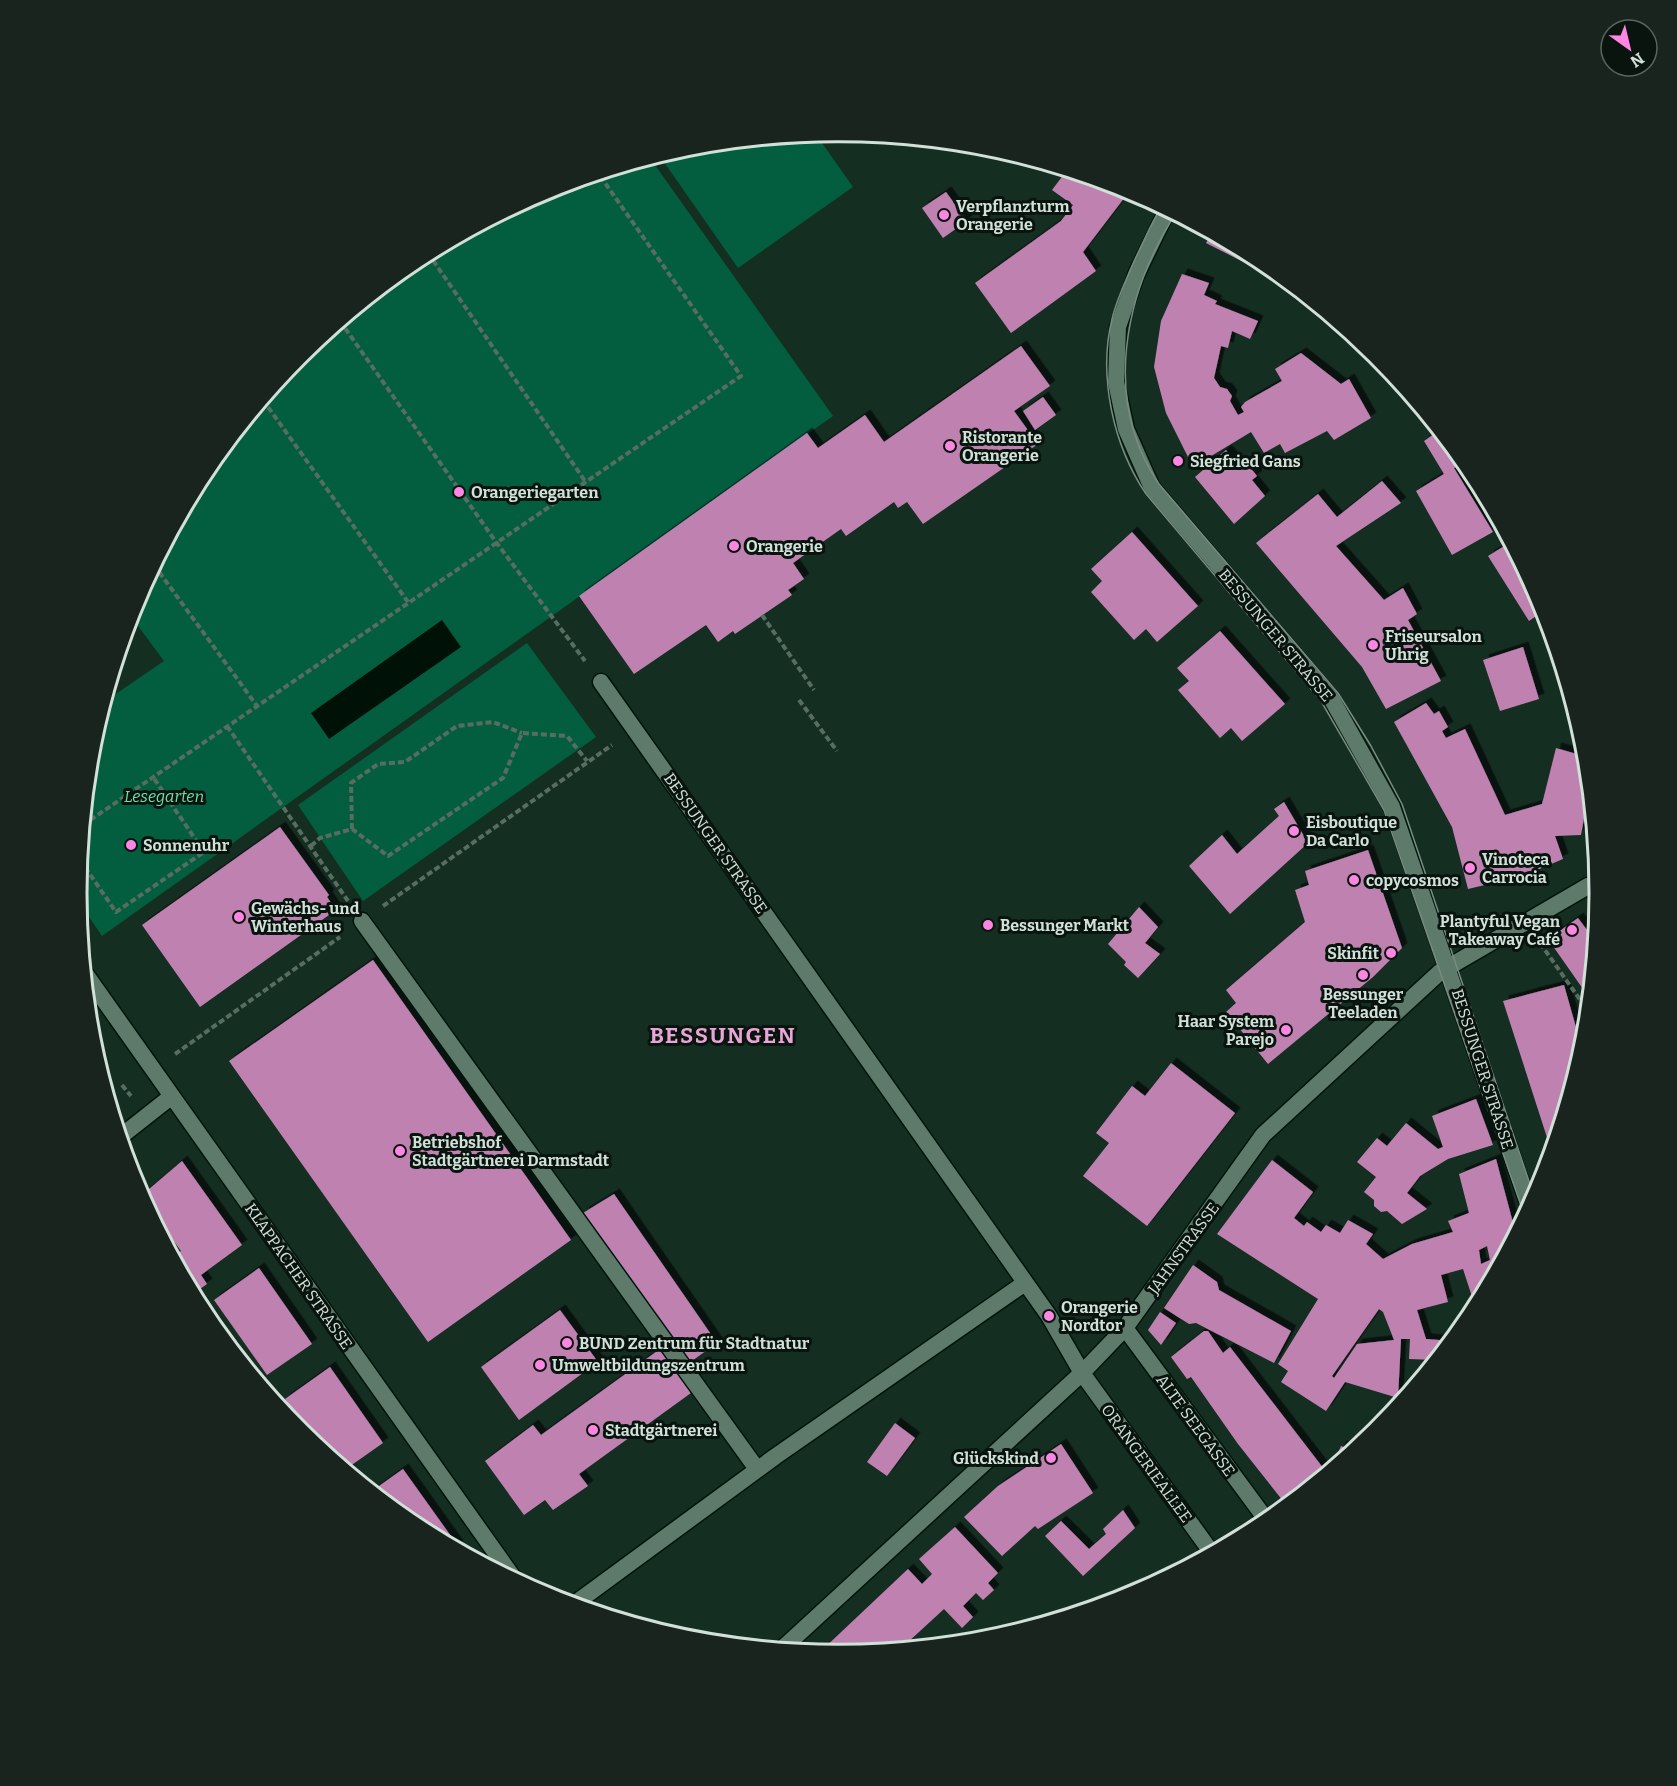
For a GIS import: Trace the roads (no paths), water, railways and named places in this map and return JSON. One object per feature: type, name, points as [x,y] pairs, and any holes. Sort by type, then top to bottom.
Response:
[{"type":"street","name":"BESSUNGER STRASSE","points":[[1165,216],[1136,275],[1118,327],[1116,382],[1126,429],[1152,488],[1331,698],[1392,807],[1449,967],[1526,1196]]},
{"type":"street","name":"BESSUNGER STRASSE","points":[[601,682],[1025,1283]]},
{"type":"street","name":"JAHNSTRASSE","points":[[789,1643],[1082,1373],[1125,1328],[1263,1135],[1440,972],[1590,887]]},
{"type":"street","points":[[362,921],[757,1469]]},
{"type":"street","name":"KLAPPACHER STRASSE","points":[[92,984],[506,1567]]},
{"type":"street","points":[[126,1132],[172,1096]]},
{"type":"street","points":[[581,1599],[757,1469],[1025,1283]]},
{"type":"street","name":"ORANGERIEALLEE","points":[[1025,1283],[1050,1316],[1082,1373],[1208,1547]]},
{"type":"street","name":"ALTE SEEGASSE","points":[[1125,1328],[1262,1514]]},
{"type":"tram line","points":[[1158,213],[1122,288],[1114,311],[1108,341],[1107,364],[1111,410],[1125,454],[1146,494],[1321,701],[1384,810],[1521,1206]]},
{"type":"tram line","points":[[1172,220],[1143,278],[1133,312],[1127,347],[1126,383],[1130,418],[1141,452],[1159,484],[1338,693],[1371,746],[1402,804],[1531,1186]]},
{"type":"place","name":"Verpflanzturm Orangerie","points":[[944,215]]},
{"type":"place","name":"Ristorante Orangerie","points":[[950,446]]},
{"type":"place","name":"Siegfried Gans","points":[[1178,461]]},
{"type":"place","name":"Orangeriegarten","points":[[459,492]]},
{"type":"place","name":"Orangerie","points":[[734,546]]},
{"type":"place","name":"Friseursalon Uhrig","points":[[1373,645]]},
{"type":"place","name":"Eisboutique Da Carlo","points":[[1294,831]]},
{"type":"place","name":"Sonnenuhr","points":[[131,845]]},
{"type":"place","name":"Vinoteca Carrocia","points":[[1470,868]]},
{"type":"place","name":"copycosmos","points":[[1354,880]]},
{"type":"place","name":"Gewächs- und Winterhaus","points":[[239,917]]},
{"type":"place","name":"Bessunger Markt","points":[[988,925]]},
{"type":"place","name":"Plantyful Vegan Takeaway Café","points":[[1572,930]]},
{"type":"place","name":"Skinfit","points":[[1391,953]]},
{"type":"place","name":"Bessunger Teeladen","points":[[1363,975]]},
{"type":"place","name":"Haar System Parejo","points":[[1286,1030]]},
{"type":"place","name":"Betriebshof Stadtgärtnerei Darmstadt","points":[[400,1151]]},
{"type":"place","name":"Orangerie Nordtor","points":[[1049,1316]]},
{"type":"place","name":"BUND Zentrum für Stadtnatur","points":[[567,1343]]},
{"type":"place","name":"Umweltbildungszentrum","points":[[540,1365]]},
{"type":"place","name":"Stadtgärtnerei","points":[[593,1430]]},
{"type":"place","name":"Glückskind","points":[[1051,1458]]},
{"type":"district","name":"BESSUNGEN","points":[[723,1035]]},
{"type":"park label","name":"Lesegarten","points":[[164,796]]}]
